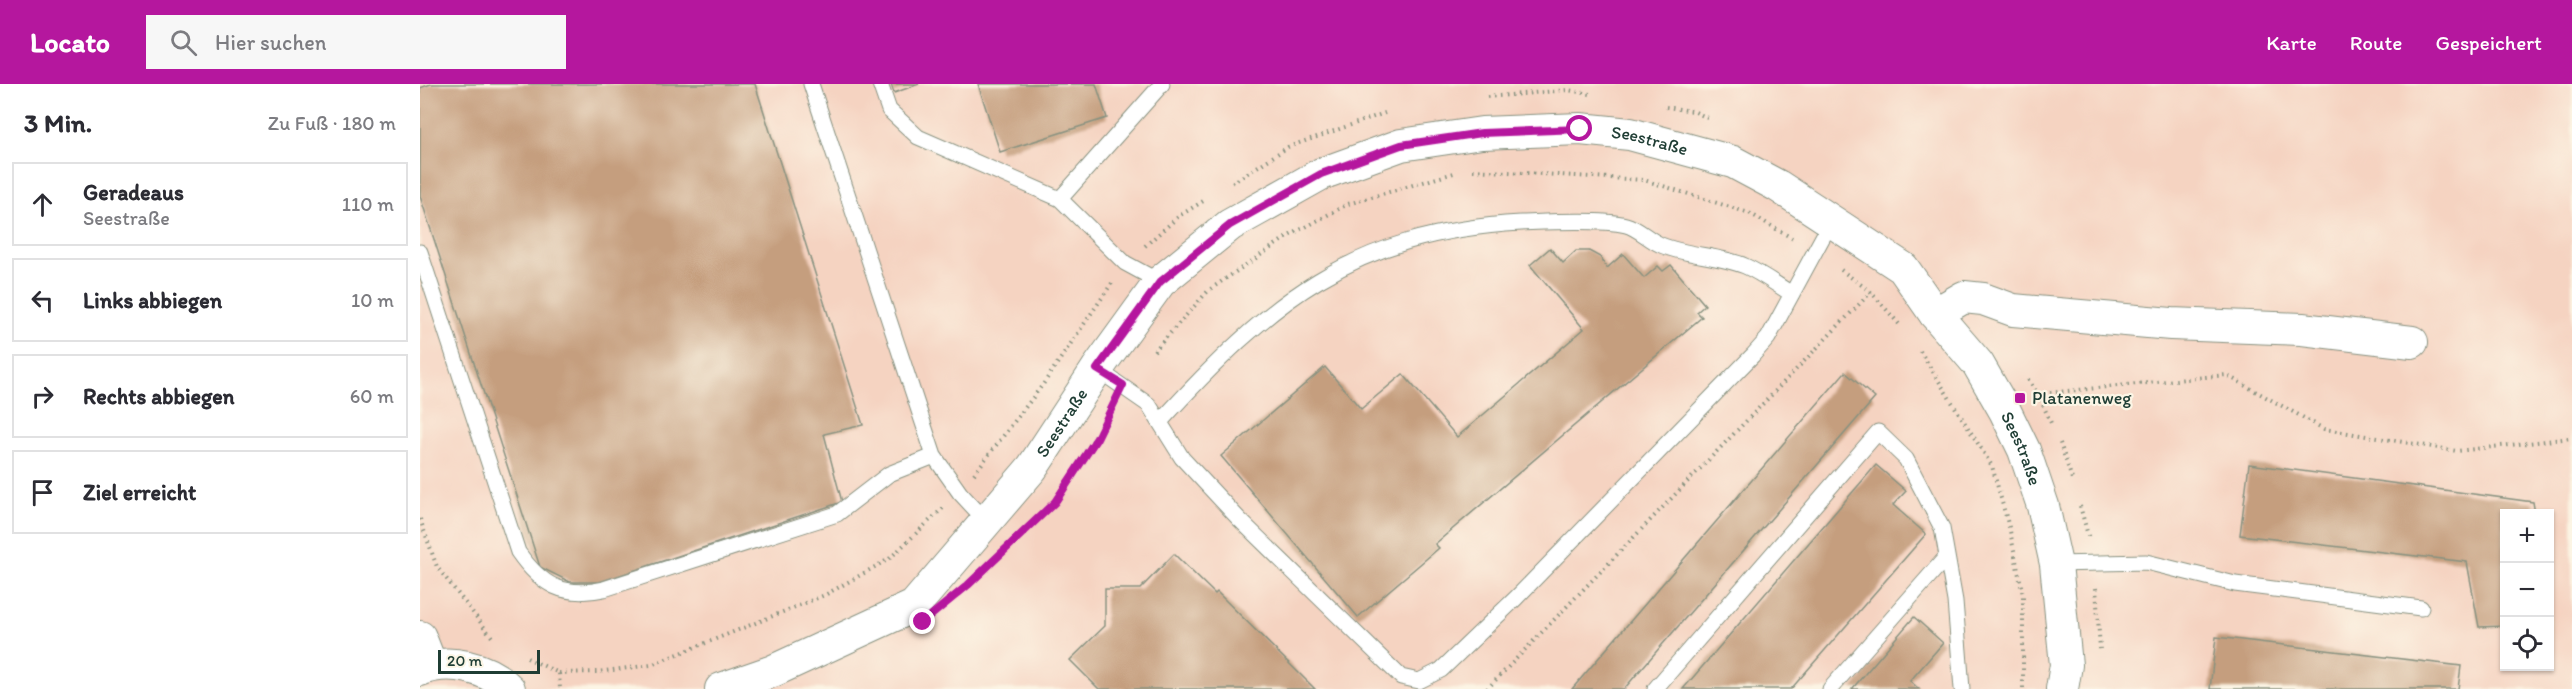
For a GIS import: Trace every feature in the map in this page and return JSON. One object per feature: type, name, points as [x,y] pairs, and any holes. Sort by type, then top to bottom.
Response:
[{"type":"street","name":"Seestraße","points":[[721,689],[773,671],[914,606],[1110,377],[1160,282],[1230,225],[1321,174],[1401,145],[1482,133],[1580,129],[1630,134],[1733,162],[1832,220],[1903,268],[1935,314],[1978,364],[2010,420],[2037,486],[2056,564],[2066,665],[2062,689]]},
{"type":"street","points":[[1935,314],[1964,297],[1983,299],[2013,310],[2171,324],[2302,329],[2412,342]]},
{"type":"street","points":[[420,637],[425,668],[470,666],[499,680],[509,689]]},
{"type":"lane","points":[[811,84],[934,456],[960,493],[987,522]]},
{"type":"lane","points":[[880,84],[889,110],[918,137],[1060,199],[1125,263],[1160,282]]},
{"type":"lane","points":[[1060,199],[1162,84]]},
{"type":"lane","points":[[1110,377],[1149,405],[1182,458],[1254,534],[1401,677],[1419,681],[1441,670],[1508,606],[1768,338],[1832,220]]},
{"type":"lane","points":[[1160,422],[1206,372],[1249,331],[1309,284],[1367,254],[1421,237],[1477,226],[1541,222],[1627,225],[1662,245],[1745,266],[1792,294]]},
{"type":"lane","points":[[420,252],[518,552],[532,572],[551,585],[577,593],[604,589],[837,514],[889,474],[934,456]]},
{"type":"lane","points":[[1655,689],[1878,432],[1906,459],[1942,528],[1955,601],[1962,689]]},
{"type":"lane","points":[[1830,689],[1947,556]]},
{"type":"lane","points":[[2056,564],[2146,562],[2235,584],[2421,608]]},
{"type":"path","points":[[1478,98],[1568,90],[1602,96]]},
{"type":"path","points":[[1659,106],[1694,111],[1715,122]]},
{"type":"path","points":[[1229,185],[1288,147],[1389,112]]},
{"type":"path","points":[[1016,540],[1055,502],[1097,438],[1110,377],[1209,290],[1287,237],[1348,204],[1465,170],[1644,180],[1749,213],[1816,251],[1871,292],[1906,332]]},
{"type":"path","points":[[517,652],[559,673],[597,672],[651,665],[825,595],[889,559],[960,493],[1044,382],[1125,263],[1179,216],[1209,197]]},
{"type":"path","points":[[1487,689],[1871,292],[1903,268]]},
{"type":"path","points":[[1920,350],[1992,466],[2010,531],[2024,596],[2023,689]]},
{"type":"path","points":[[2038,394],[2226,375],[2324,429],[2457,451],[2572,438]]},
{"type":"path","points":[[2025,376],[2038,394],[2051,424]]},
{"type":"path","points":[[2056,435],[2074,488]]},
{"type":"path","points":[[2078,499],[2095,562],[2100,654]]},
{"type":"path","points":[[420,519],[437,567],[487,634],[497,640]]},
{"type":"path","points":[[559,673],[560,689]]},
{"type":"shaded area","points":[[420,84],[2572,84],[2572,689],[420,689]]},
{"type":"building","points":[[431,84],[755,84],[863,425],[824,434],[842,502],[599,582],[570,582],[540,567],[420,196],[420,88]]},
{"type":"building","points":[[891,84],[919,84],[894,93]]},
{"type":"building","points":[[978,84],[1096,84],[1107,118],[1000,152]]},
{"type":"building","points":[[1550,248],[1563,263],[1576,251],[1589,251],[1600,257],[1607,268],[1623,254],[1644,278],[1658,266],[1663,271],[1671,265],[1705,305],[1697,312],[1702,317],[1435,544],[1439,548],[1358,617],[1221,456],[1325,367],[1361,409],[1403,374],[1457,437],[1584,329],[1530,265]]},
{"type":"building","points":[[1845,372],[1875,398],[1624,689],[1572,689]]},
{"type":"building","points":[[2249,464],[2533,502],[2534,509],[2500,509],[2500,626],[2479,627],[2467,562],[2240,535]]},
{"type":"building","points":[[1876,465],[1906,491],[1893,505],[1926,534],[1791,689],[1683,689]]},
{"type":"building","points":[[1174,554],[1215,594],[1217,592],[1315,689],[1099,689],[1070,660],[1105,626],[1105,589],[1140,589]]},
{"type":"building","points":[[1914,617],[1943,643],[1910,681],[1919,689],[1852,689]]},
{"type":"building","points":[[2216,637],[2461,666],[2458,689],[2210,689]]},
{"type":"place","name":"Platanenweg","points":[[2020,398]]},
{"type":"route","points":[[923,622],[968,585],[1055,502],[1097,438],[1123,385],[1097,369],[1160,282],[1230,225],[1321,174],[1401,145],[1482,133],[1580,129]]}]
